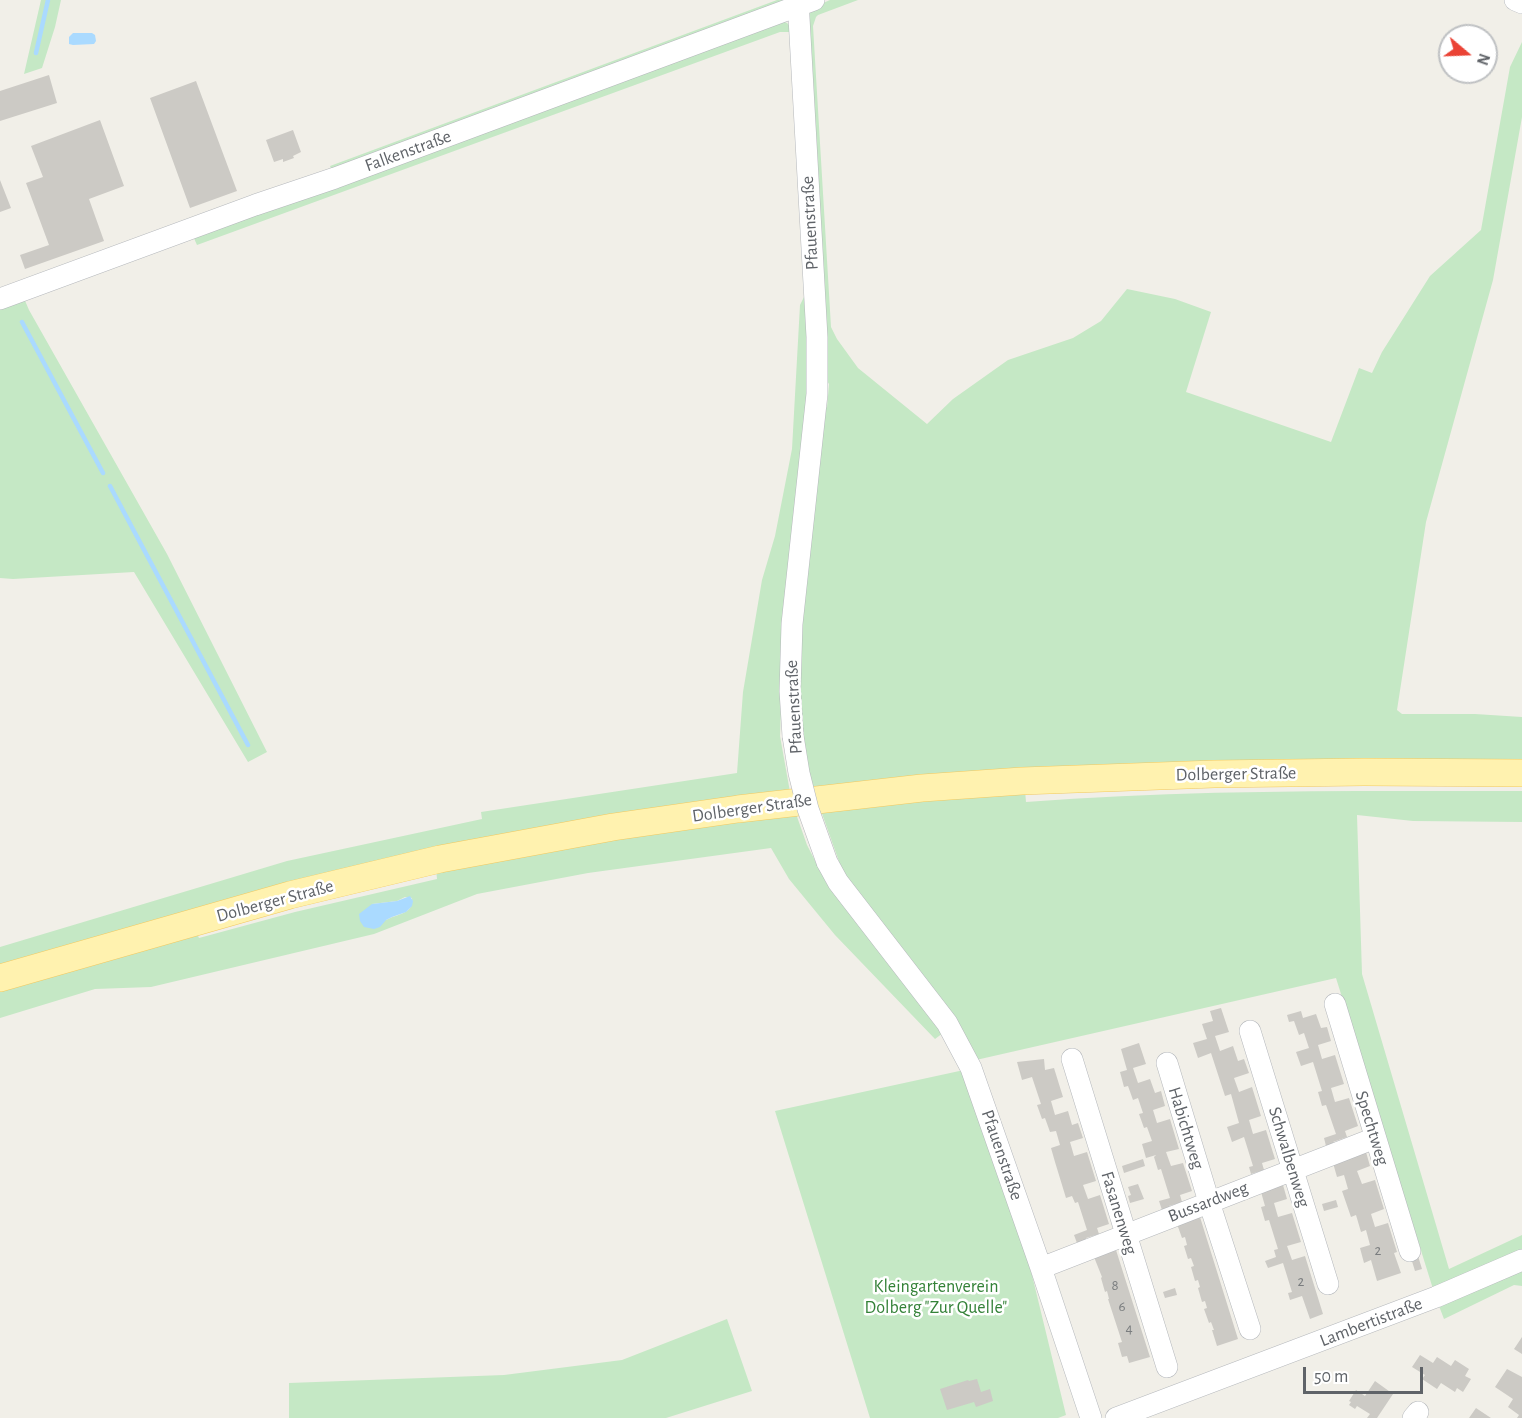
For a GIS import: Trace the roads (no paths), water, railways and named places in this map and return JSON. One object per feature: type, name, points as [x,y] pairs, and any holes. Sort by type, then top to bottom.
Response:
[{"type":"main road","name":"Dolberger Straße","points":[[0,978],[290,895],[440,860],[613,827],[738,809],[922,788],[1022,781],[1214,774],[1522,773]]},
{"type":"street","points":[[1515,0],[1522,3]]},
{"type":"street","name":"Falkenstraße","points":[[0,298],[335,178],[804,2]]},
{"type":"street","name":"Pfauenstraße","points":[[804,2],[800,39],[817,336],[817,394],[792,624],[790,691],[793,735],[800,773],[808,809],[827,862],[838,882],[947,1023],[971,1068],[1091,1418]]},
{"type":"street","name":"Spechtweg","points":[[1335,1004],[1410,1251]]},
{"type":"street","name":"Schwalbenweg","points":[[1250,1031],[1328,1284]]},
{"type":"street","name":"Fasanenweg","points":[[1072,1059],[1167,1367]]},
{"type":"street","name":"Habichtweg","points":[[1167,1063],[1250,1329]]},
{"type":"street","name":"Bussardweg","points":[[1041,1268],[1375,1138]]},
{"type":"street","name":"Lambertistraße","points":[[1116,1418],[1436,1298],[1522,1260]]},
{"type":"water","points":[[73,33],[92,33],[96,41],[94,44],[69,44],[69,37]]},
{"type":"water","points":[[410,896],[413,901],[412,906],[406,912],[386,920],[380,927],[374,929],[364,927],[360,921],[359,914],[372,904],[397,901]]},
{"type":"waterway","points":[[36,53],[48,0]]},
{"type":"waterway","points":[[22,322],[103,473]]},
{"type":"waterway","points":[[110,486],[248,745]]},
{"type":"park label","name":"Kleingartenverein Dolberg \"Zur Quelle\"","points":[[936,1297]]}]
